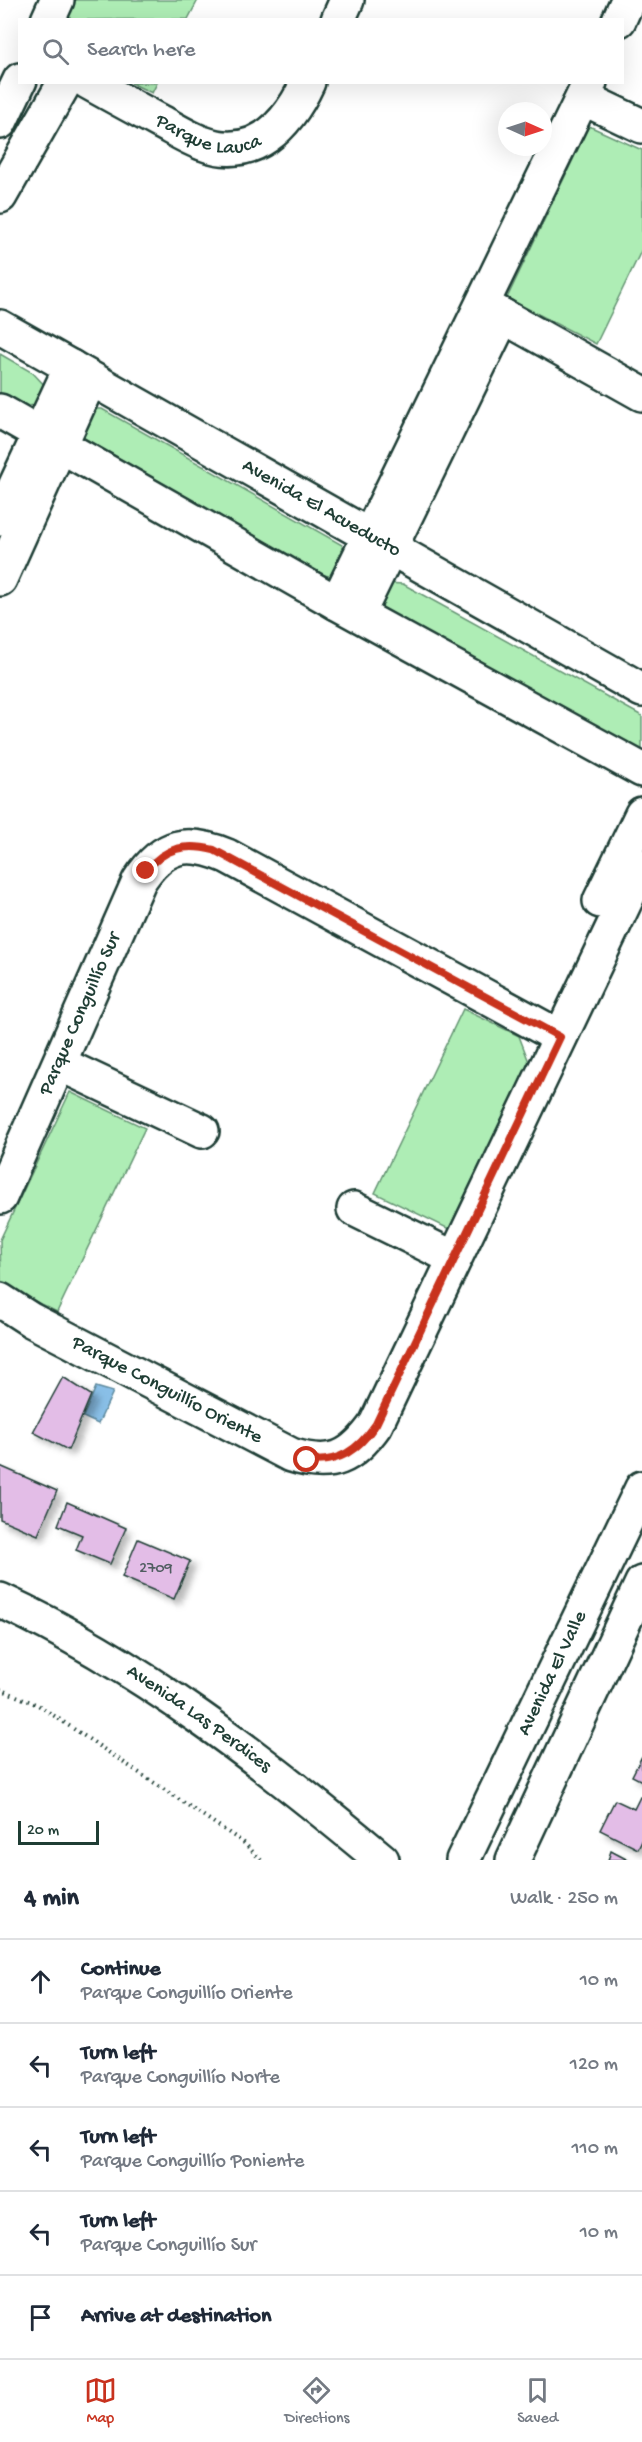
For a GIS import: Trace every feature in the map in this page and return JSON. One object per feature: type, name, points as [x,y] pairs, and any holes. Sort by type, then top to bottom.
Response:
[{"type":"street","points":[[49,18],[57,0]]},
{"type":"street","points":[[339,18],[347,0]]},
{"type":"street","points":[[620,18],[628,0]]},
{"type":"street","points":[[0,122],[18,84]]},
{"type":"street","points":[[0,196],[64,84]]},
{"type":"street","name":"Parque Lauca","points":[[92,84],[202,143],[231,148],[247,146],[271,136],[288,118],[307,84]]},
{"type":"street","points":[[348,608],[493,311],[587,90],[642,126]]},
{"type":"street","points":[[493,311],[642,394]]},
{"type":"street","name":"Avenida El Acueducto","points":[[0,327],[642,690]]},
{"type":"street","points":[[0,579],[50,439],[81,373]]},
{"type":"street","points":[[0,411],[348,608],[642,770]]},
{"type":"street","points":[[0,519],[50,439]]},
{"type":"street","points":[[354,1209],[454,1258],[642,814]]},
{"type":"street","name":"Parque Conguillío Sur","points":[[0,1197],[139,881],[153,863],[169,850],[180,847],[203,848],[227,856],[550,1032]]},
{"type":"street","points":[[550,1032],[642,866]]},
{"type":"street","points":[[60,1064],[202,1131]]},
{"type":"street","name":"Parque Conguillío Oriente","points":[[0,1300],[31,1320],[291,1455],[318,1461],[340,1458],[361,1444],[376,1424],[454,1258]]},
{"type":"street","name":"Avenida El Valle","points":[[463,1860],[642,1488]]},
{"type":"street","points":[[513,1860],[527,1844],[642,1583]]},
{"type":"street","name":"Avenida Las Perdices","points":[[0,1600],[75,1640],[154,1687],[278,1777],[382,1860]]},
{"type":"path","points":[[0,1689],[38,1705],[244,1843],[261,1860]]},
{"type":"green space","points":[[70,0],[198,0],[189,18],[61,18]]},
{"type":"green space","points":[[133,84],[156,84],[152,93]]},
{"type":"green space","points":[[589,126],[642,150],[642,249],[596,344],[507,298]]},
{"type":"green space","points":[[0,354],[33,373],[46,387],[38,404],[20,408],[0,396]]},
{"type":"green space","points":[[86,409],[102,409],[342,545],[347,559],[336,577],[323,575],[82,437],[78,423]]},
{"type":"green space","points":[[385,583],[403,584],[642,716],[642,755],[387,618],[378,604]]},
{"type":"green space","points":[[463,1009],[519,1036],[529,1062],[449,1229],[375,1193]]},
{"type":"green space","points":[[70,1092],[145,1128],[57,1312],[1,1285],[0,1240]]},
{"type":"water","points":[[96,1387],[113,1392],[98,1424],[83,1417]]},
{"type":"building","points":[[63,1377],[91,1395],[68,1450],[33,1432]]},
{"type":"building","points":[[0,1466],[57,1491],[38,1535],[0,1519]]},
{"type":"building","points":[[67,1502],[126,1528],[110,1564],[76,1550],[82,1535],[58,1525]]},
{"type":"building","points":[[138,1539],[190,1561],[174,1599],[122,1577]]},
{"type":"building","points":[[642,1756],[642,1781],[632,1776]]},
{"type":"building","points":[[640,1797],[642,1798],[642,1841],[638,1849],[600,1830],[615,1800],[634,1809]]},
{"type":"building","points":[[611,1851],[628,1860],[608,1860]]},
{"type":"route","points":[[146,871],[169,850],[193,846],[214,850],[560,1037],[376,1424],[361,1444],[350,1453],[328,1461],[307,1460]]}]
